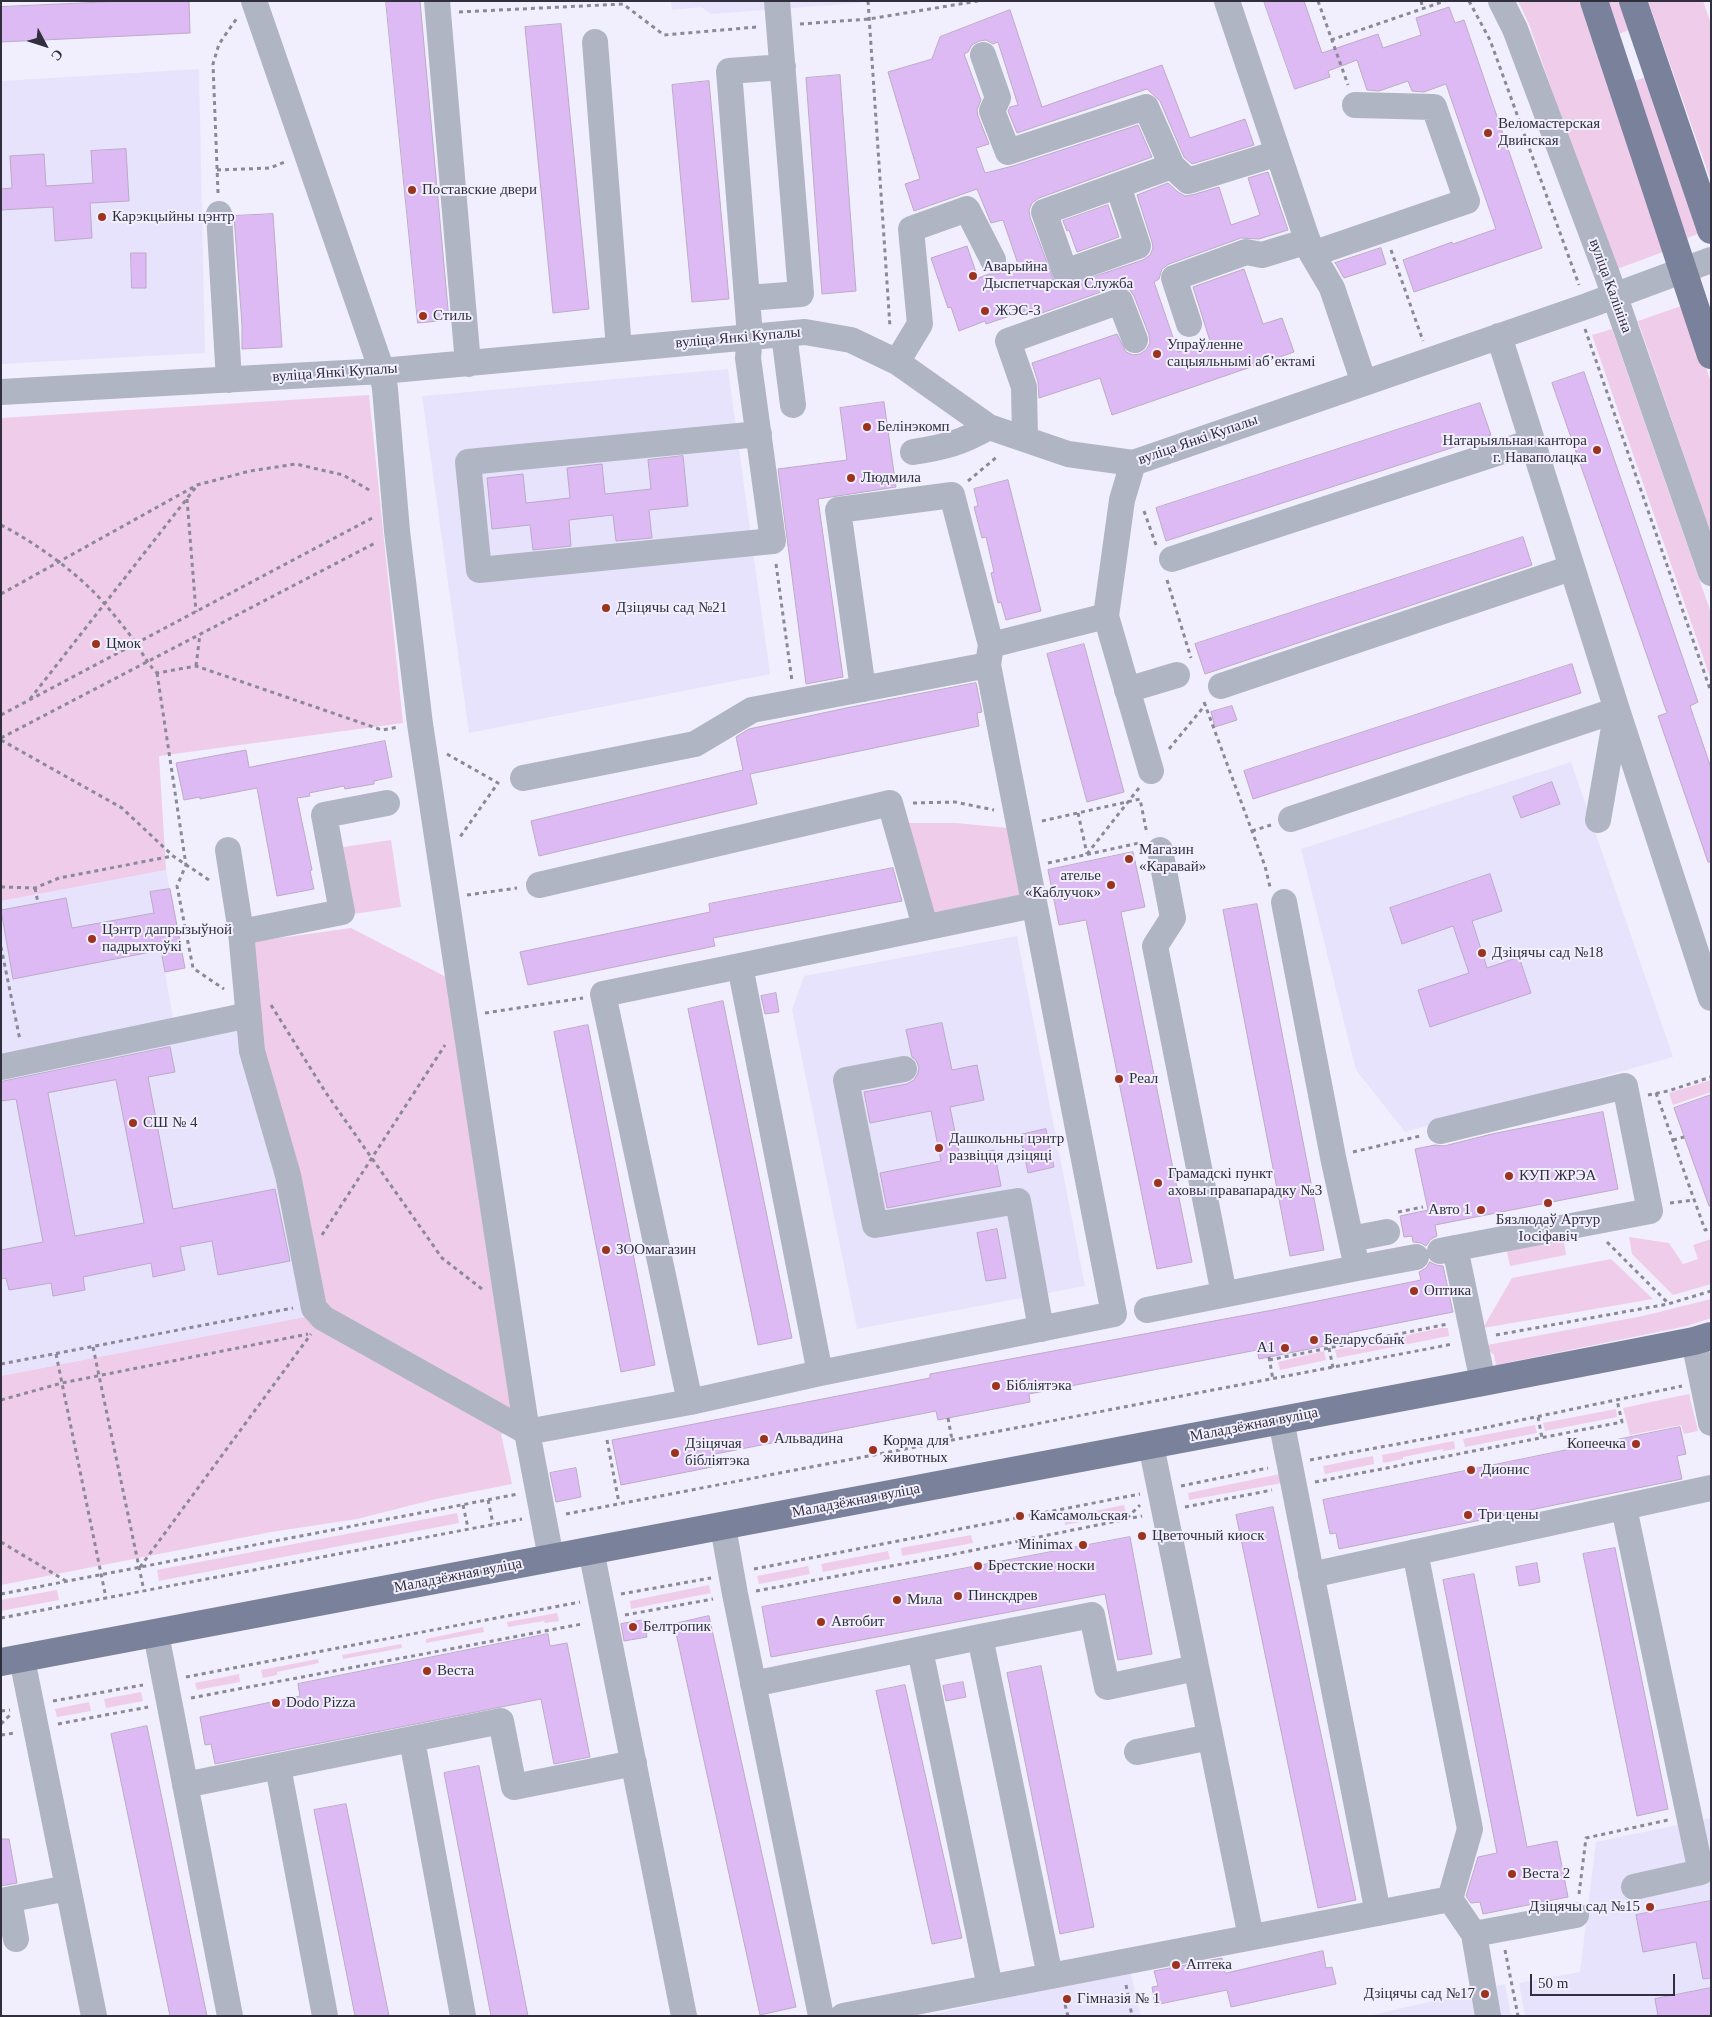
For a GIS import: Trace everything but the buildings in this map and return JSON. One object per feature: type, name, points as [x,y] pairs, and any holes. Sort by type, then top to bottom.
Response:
[{"type":"main road","points":[[1594,1],[1711,355]]},
{"type":"main road","points":[[1634,1],[1711,230]]},
{"type":"main road","points":[[1612,56],[1648,43]]},
{"type":"main road","name":"Маладзёжная вуліца","points":[[12,1660],[1702,1339]]},
{"type":"street","points":[[1227,1],[1310,247],[1332,288],[1364,383]]},
{"type":"street","name":"вуліца Калініна","points":[[1501,1],[1515,29],[1614,295],[1711,573]]},
{"type":"street","points":[[438,7],[468,364]]},
{"type":"street","points":[[246,8],[307,154],[382,371],[396,518],[421,732],[527,1432],[551,1558]]},
{"type":"street","points":[[747,298],[801,294],[778,14]]},
{"type":"street","points":[[595,42],[619,349]]},
{"type":"street","points":[[983,55],[998,98],[992,111],[1008,152],[1146,107],[1172,166],[1188,181],[1278,153]]},
{"type":"street","points":[[758,434],[468,462],[479,570],[773,541],[748,358],[750,336],[729,71],[783,67]]},
{"type":"street","points":[[1189,324],[1174,278],[1246,252],[1262,255],[1310,247],[1383,230],[1467,201],[1434,106],[1355,105]]},
{"type":"street","points":[[1118,186],[1172,166]]},
{"type":"street","points":[[892,359],[920,324],[911,229],[967,209],[993,260]]},
{"type":"street","points":[[219,214],[229,380]]},
{"type":"street","name":"вуліца Янкі Купалы","points":[[1,392],[382,371],[805,332],[851,340],[892,359],[989,427],[1068,454],[1134,463],[1587,306],[1711,260]]},
{"type":"street","points":[[1025,439],[1024,387],[1008,341],[1120,301],[1135,340]]},
{"type":"street","points":[[784,334],[793,405]]},
{"type":"street","points":[[1499,336],[1571,568],[1711,998]]},
{"type":"street","points":[[913,452],[946,447],[970,438],[989,427]]},
{"type":"street","points":[[1172,559],[1531,442]]},
{"type":"street","points":[[1134,463],[1122,500],[1106,616],[1151,771]]},
{"type":"street","points":[[863,689],[838,510],[952,495],[990,655],[1034,905],[1128,1312]]},
{"type":"street","points":[[1221,686],[1571,568]]},
{"type":"street","points":[[523,778],[694,744],[752,710],[863,689],[990,655],[1106,616]]},
{"type":"street","points":[[1127,690],[1177,675]]},
{"type":"street","points":[[1291,819],[1617,710]]},
{"type":"street","points":[[1598,820],[1617,710]]},
{"type":"street","points":[[539,884],[890,803],[925,926]]},
{"type":"street","points":[[241,932],[342,912],[324,815],[387,804]]},
{"type":"street","points":[[1155,845],[1173,918],[1155,946],[1224,1294]]},
{"type":"street","points":[[228,850],[241,932],[252,1051],[288,1175],[316,1320],[527,1432],[690,1402],[820,1373],[1041,1328],[1650,1211],[1625,1086],[1440,1131]]},
{"type":"street","points":[[1284,902],[1333,1157],[1357,1268]]},
{"type":"street","points":[[690,1402],[603,994],[1034,905]]},
{"type":"street","points":[[740,966],[820,1373]]},
{"type":"street","points":[[13,1065],[249,1014]]},
{"type":"street","points":[[904,1069],[846,1080],[875,1225],[1018,1201],[1041,1328]]},
{"type":"street","points":[[1351,1239],[1387,1232]]},
{"type":"street","points":[[1437,1252],[1473,1339],[1483,1382]]},
{"type":"street","points":[[1702,1339],[1702,1382],[1711,1423]]},
{"type":"street","points":[[1281,1420],[1378,1913]]},
{"type":"street","points":[[1151,1445],[1250,1937]]},
{"type":"street","points":[[1312,1576],[1711,1488]]},
{"type":"street","points":[[1624,1508],[1701,1872],[1634,1887]]},
{"type":"street","points":[[723,1526],[733,1584],[821,2016]]},
{"type":"street","points":[[591,1550],[684,2016]]},
{"type":"street","points":[[1415,1552],[1470,1829],[1450,1899]]},
{"type":"street","points":[[753,1684],[1092,1615],[1107,1687],[1196,1668]]},
{"type":"street","points":[[156,1634],[230,2016]]},
{"type":"street","points":[[980,1637],[1050,1976]]},
{"type":"street","points":[[920,1650],[990,1987]]},
{"type":"street","points":[[12,1660],[34,1717],[94,2016]]},
{"type":"street","points":[[185,1785],[502,1722],[514,1787],[634,1763]]},
{"type":"street","points":[[1137,1752],[1210,1737]]},
{"type":"street","points":[[412,1740],[463,2016]]},
{"type":"street","points":[[278,1767],[325,2016]]},
{"type":"street","points":[[16,1939],[5,1900],[68,1888]]},
{"type":"street","points":[[843,2016],[914,2009],[990,1987],[1450,1899]]},
{"type":"street","points":[[1450,1899],[1474,1934],[1488,2016]]},
{"type":"street","points":[[1474,1934],[1576,1915]]},
{"type":"path","points":[[868,1],[892,359]]},
{"type":"path","points":[[438,7],[623,4],[664,35],[778,14],[870,19],[978,1]]},
{"type":"path","points":[[1318,1],[1355,105]]},
{"type":"path","points":[[1421,1],[1423,9]]},
{"type":"path","points":[[1331,40],[1445,1]]},
{"type":"path","points":[[1469,1],[1490,40],[1587,306],[1585,329],[1711,692]]},
{"type":"path","points":[[219,214],[212,64],[219,44],[246,8]]},
{"type":"path","points":[[217,170],[270,168],[307,154]]},
{"type":"path","points":[[1383,230],[1423,342]]},
{"type":"path","points":[[952,495],[998,456]]},
{"type":"path","points":[[1,594],[197,485],[250,471],[296,464],[343,475],[396,518]]},
{"type":"path","points":[[28,701],[197,485]]},
{"type":"path","points":[[187,499],[196,612]]},
{"type":"path","points":[[1,715],[196,612],[396,518]]},
{"type":"path","points":[[1,739],[200,634],[396,518]]},
{"type":"path","points":[[1,525],[21,536],[80,578],[104,603],[136,643],[146,662],[157,673],[186,865],[177,886],[192,968],[224,989],[249,1014]]},
{"type":"path","points":[[773,541],[795,702]]},
{"type":"path","points":[[196,666],[200,634]]},
{"type":"path","points":[[157,673],[196,666],[382,730],[421,732],[498,783],[441,865]]},
{"type":"path","points":[[1,739],[122,808],[174,856],[235,896]]},
{"type":"path","points":[[890,803],[954,802],[1018,820],[1078,812],[1140,799],[1155,845],[1087,854],[1027,868]]},
{"type":"path","points":[[1078,812],[1087,854]]},
{"type":"path","points":[[1,887],[35,888],[59,878],[174,856]]},
{"type":"path","points":[[446,898],[539,884]]},
{"type":"path","points":[[35,888],[38,903]]},
{"type":"path","points":[[1,947],[13,1065]]},
{"type":"path","points":[[245,981],[270,1002],[326,1092],[442,1258],[508,1310]]},
{"type":"path","points":[[305,1262],[464,1016],[603,994]]},
{"type":"path","points":[[1628,1101],[1711,1077]]},
{"type":"path","points":[[1656,1094],[1705,1230],[1711,1228]]},
{"type":"path","points":[[1333,1157],[1440,1131]]},
{"type":"path","points":[[1673,1140],[1684,1137]]},
{"type":"path","points":[[1620,1257],[1668,1304]]},
{"type":"path","points":[[1,1618],[468,1528],[524,1518],[543,1518],[1273,1380],[1473,1339],[1668,1304],[1711,1291]]},
{"type":"path","points":[[1,1364],[306,1306],[316,1320]]},
{"type":"path","points":[[1,1400],[316,1320]]},
{"type":"path","points":[[139,1567],[316,1320]]},
{"type":"path","points":[[1273,1380],[1269,1359],[1448,1324]]},
{"type":"path","points":[[93,1347],[144,1591]]},
{"type":"path","points":[[1329,1348],[1333,1368]]},
{"type":"path","points":[[56,1354],[106,1598]]},
{"type":"path","points":[[1,1736],[34,1717],[733,1584],[940,1557],[1162,1501],[1292,1475],[1538,1417],[1702,1382]]},
{"type":"path","points":[[34,1717],[733,1584],[1020,1516],[1162,1501],[1292,1475],[1542,1438],[1622,1422],[1617,1400]]},
{"type":"path","points":[[1538,1417],[1542,1438]]},
{"type":"path","points":[[603,1418],[619,1503]]},
{"type":"path","points":[[948,1418],[952,1440]]},
{"type":"path","points":[[1,1594],[518,1494]]},
{"type":"path","points":[[488,1500],[493,1524]]},
{"type":"path","points":[[464,1505],[468,1528]]},
{"type":"path","points":[[1,1542],[67,1582]]},
{"type":"path","points":[[1576,1915],[1586,1838],[1689,1815]]},
{"type":"path","points":[[1501,1929],[1518,2016]]},
{"type":"path","points":[[1121,1962],[1132,2016]]},
{"type":"shaded area","points":[[671,1],[860,1],[860,3],[711,14],[701,7],[672,10]]},
{"type":"shaded area","points":[[1518,1],[1582,1],[1666,251],[1614,270],[1529,24]]},
{"type":"shaded area","points":[[1605,1],[1620,1],[1629,30],[1616,35]]},
{"type":"shaded area","points":[[1648,1],[1703,1],[1711,24],[1711,181]]},
{"type":"shaded area","name":"Карэкцыйны цэнтр","points":[[199,69],[205,353],[1,364],[1,81]]},
{"type":"shaded area","points":[[1647,77],[1698,234],[1687,238],[1634,81]]},
{"type":"shaded area","points":[[1684,305],[1711,382],[1711,534],[1638,321]]},
{"type":"shaded area","points":[[1612,329],[1711,613],[1711,680],[1592,335]]},
{"type":"shaded area","name":"Дзіцячы сад №21","points":[[728,369],[770,674],[469,733],[422,396]]},
{"type":"shaded area","points":[[369,395],[403,723],[159,756],[166,870],[1,901],[1,418]]},
{"type":"shaded area","name":"Дзіцячы сад №18","points":[[1571,762],[1673,1057],[1405,1132],[1356,1070],[1301,849]]},
{"type":"shaded area","points":[[904,823],[956,823],[1008,828],[1021,895],[930,920]]},
{"type":"shaded area","points":[[391,840],[401,907],[353,914],[343,847]]},
{"type":"shaded area","name":"СШ № 4","points":[[166,870],[185,968],[165,972],[174,1024],[237,1012],[287,1187],[305,1317],[1,1376],[1,901]]},
{"type":"shaded area","points":[[351,928],[448,978],[519,1429],[501,1434],[512,1484],[436,1499],[357,1519],[271,1532],[1,1585],[1,1376],[305,1317],[260,1055],[251,942]]},
{"type":"shaded area","name":"Дашкольны цэнтр развіцця дзіцяці","points":[[1017,936],[1085,1286],[857,1329],[792,1010],[804,976]]},
{"type":"shaded area","points":[[1711,1080],[1711,1092],[1673,1105],[1669,1093]]},
{"type":"shaded area","points":[[1563,1236],[1566,1255],[1510,1266],[1506,1247]]},
{"type":"shaded area","points":[[1629,1237],[1669,1243],[1683,1264],[1698,1259],[1693,1245],[1711,1239],[1711,1284],[1673,1295],[1632,1254]]},
{"type":"shaded area","points":[[1611,1259],[1653,1299],[1483,1328],[1512,1278]]},
{"type":"shaded area","points":[[1711,1299],[1711,1318],[1687,1326],[1496,1365],[1494,1355],[1488,1350],[1487,1345],[1643,1316]]},
{"type":"shaded area","points":[[1448,1328],[1449,1336],[1337,1358],[1335,1350]]},
{"type":"shaded area","points":[[1324,1351],[1326,1360],[1280,1370],[1278,1362]]},
{"type":"shaded area","points":[[1689,1394],[1698,1431],[1684,1434],[1681,1425],[1630,1435],[1623,1408]]},
{"type":"shaded area","points":[[1616,1409],[1617,1417],[1545,1431],[1543,1423]]},
{"type":"shaded area","points":[[1535,1425],[1537,1433],[1465,1447],[1463,1439]]},
{"type":"shaded area","points":[[1454,1441],[1455,1449],[1443,1451],[1443,1449],[1383,1463],[1382,1455]]},
{"type":"shaded area","points":[[1373,1456],[1374,1464],[1325,1474],[1323,1466]]},
{"type":"shaded area","points":[[1280,1474],[1282,1483],[1189,1500],[1188,1493]]},
{"type":"shaded area","points":[[1124,1505],[1126,1513],[1065,1525],[1064,1517]]},
{"type":"shaded area","points":[[457,1513],[459,1523],[159,1581],[157,1570]]},
{"type":"shaded area","points":[[971,1535],[973,1543],[902,1556],[901,1548]]},
{"type":"shaded area","points":[[888,1551],[890,1559],[823,1572],[821,1564]]},
{"type":"shaded area","points":[[808,1566],[810,1574],[759,1584],[757,1576]]},
{"type":"shaded area","points":[[709,1585],[711,1593],[631,1609],[630,1601]]},
{"type":"shaded area","points":[[57,1590],[59,1600],[1,1611],[1,1600]]},
{"type":"shaded area","points":[[557,1613],[559,1621],[545,1623],[544,1621],[508,1627],[507,1622]]},
{"type":"shaded area","points":[[483,1627],[484,1632],[426,1643],[426,1639]]},
{"type":"shaded area","points":[[401,1644],[402,1648],[343,1659],[342,1655]]},
{"type":"shaded area","points":[[318,1659],[319,1663],[277,1672],[277,1675],[263,1678],[261,1670]]},
{"type":"shaded area","points":[[239,1674],[240,1682],[197,1690],[195,1683]]},
{"type":"shaded area","points":[[141,1692],[143,1701],[106,1708],[104,1699]]},
{"type":"shaded area","points":[[89,1702],[91,1711],[57,1717],[55,1709]]},
{"type":"shaded area","name":"Дзіцячы сад №15","points":[[1711,1818],[1711,2016],[1525,2016],[1519,1983],[1580,1972],[1596,1842]]},
{"type":"shaded area","name":"Гімназія № 1","points":[[1130,1970],[1141,2016],[934,2016],[934,2014]]},
{"type":"shaded area","name":"Дзіцячы сад №17","points":[[1505,1984],[1511,2016],[1368,2016]]},
{"type":"place","name":"Веломастерская Двинская","points":[[1488,133]]},
{"type":"place","name":"Поставские двери","points":[[412,190]]},
{"type":"place","name":"Карэкцыйны цэнтр","points":[[102,217]]},
{"type":"place","name":"Аварыйна Дыспетчарская Служба","points":[[973,276]]},
{"type":"place","name":"ЖЭС-3","points":[[985,311]]},
{"type":"place","name":"Стиль","points":[[423,316]]},
{"type":"place","name":"Упраўленне сацыяльнымі абʼектамі","points":[[1157,354]]},
{"type":"place","name":"Белінэкомп","points":[[867,427]]},
{"type":"place","name":"Натарыяльная кантора г. Наваполацка","points":[[1597,450]]},
{"type":"place","name":"Людмила","points":[[851,478]]},
{"type":"place","name":"Дзіцячы сад №21","points":[[606,608]]},
{"type":"place","name":"Цмок","points":[[96,644]]},
{"type":"place","name":"Магазин «Каравай»","points":[[1129,859]]},
{"type":"place","name":"ателье «Каблучок»","points":[[1111,885]]},
{"type":"place","name":"Цэнтр дапрызыўной падрыхтоўкі","points":[[92,939]]},
{"type":"place","name":"Дзіцячы сад №18","points":[[1482,953]]},
{"type":"place","name":"Реал","points":[[1119,1079]]},
{"type":"place","name":"СШ № 4","points":[[133,1123]]},
{"type":"place","name":"Дашкольны цэнтр развіцця дзіцяці","points":[[939,1148]]},
{"type":"place","name":"КУП ЖРЭА","points":[[1509,1176]]},
{"type":"place","name":"Грамадскі пункт аховы правапарадку №3","points":[[1158,1183]]},
{"type":"place","name":"Бязлюдаў Артур Іосіфавіч","points":[[1548,1203]]},
{"type":"place","name":"Авто 1","points":[[1481,1210]]},
{"type":"place","name":"ЗООмагазин","points":[[606,1250]]},
{"type":"place","name":"Оптика","points":[[1414,1291]]},
{"type":"place","name":"Беларусбанк","points":[[1314,1340]]},
{"type":"place","name":"A1","points":[[1285,1348]]},
{"type":"place","name":"Бібліятэка","points":[[996,1386]]},
{"type":"place","name":"Альвадина","points":[[764,1439]]},
{"type":"place","name":"Копеечка","points":[[1636,1444]]},
{"type":"place","name":"Корма для животных","points":[[873,1450]]},
{"type":"place","name":"Дзіцячая бібліятэка","points":[[675,1453]]},
{"type":"place","name":"Дионис","points":[[1471,1470]]},
{"type":"place","name":"Три цены","points":[[1468,1515]]},
{"type":"place","name":"Камсамольская","points":[[1020,1516]]},
{"type":"place","name":"Цветочный киоск","points":[[1142,1536]]},
{"type":"place","name":"Minimax","points":[[1083,1545]]},
{"type":"place","name":"Брестские носки","points":[[978,1566]]},
{"type":"place","name":"Пинскдрев","points":[[958,1596]]},
{"type":"place","name":"Мила","points":[[897,1600]]},
{"type":"place","name":"Автобит","points":[[821,1622]]},
{"type":"place","name":"Белтропик","points":[[633,1627]]},
{"type":"place","name":"Веста","points":[[427,1671]]},
{"type":"place","name":"Dodo Pizza","points":[[276,1703]]},
{"type":"place","name":"Веста 2","points":[[1512,1874]]},
{"type":"place","name":"Дзіцячы сад №15","points":[[1650,1907]]},
{"type":"place","name":"Аптека","points":[[1176,1965]]},
{"type":"place","name":"Дзіцячы сад №17","points":[[1485,1994]]},
{"type":"place","name":"Гімназія № 1","points":[[1067,1999]]}]
